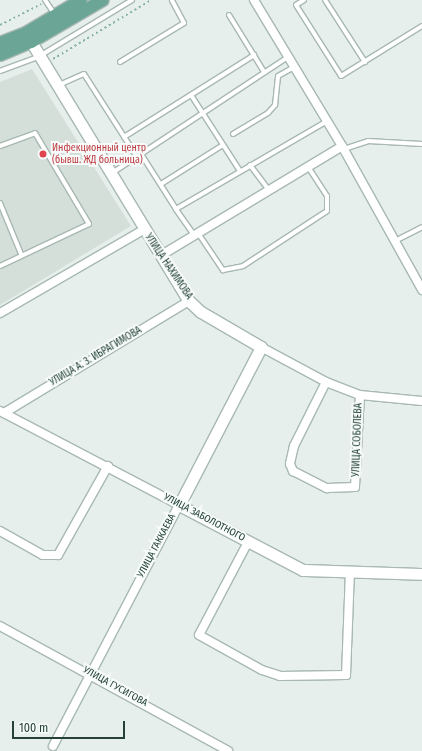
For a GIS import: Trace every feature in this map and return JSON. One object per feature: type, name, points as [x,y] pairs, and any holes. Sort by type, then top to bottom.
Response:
[{"type":"main road","points":[[58,21],[81,0]]},
{"type":"main road","points":[[0,55],[28,37],[103,0]]},
{"type":"main road","points":[[0,43],[28,37]]},
{"type":"street","points":[[254,0],[343,148],[422,290]]},
{"type":"street","name":"УЛИЦА НАХИМОВА","points":[[28,37],[40,60],[143,230],[189,301],[201,312],[261,347],[326,382],[360,395],[422,401]]},
{"type":"street","points":[[160,256],[308,167],[343,148]]},
{"type":"street","points":[[0,313],[143,230]]},
{"type":"street","name":"УЛИЦА А. З. ИБРАГИМОВА","points":[[2,412],[189,301]]},
{"type":"street","name":"УЛИЦА ГАККАЕВА","points":[[53,746],[261,347]]},
{"type":"street","name":"УЛИЦА СОБОЛЕВА","points":[[326,382],[294,446],[290,464],[293,471],[327,488],[355,487],[360,395]]},
{"type":"street","name":"УЛИЦА ЗАБОЛОТНОГО","points":[[2,412],[108,466],[303,570],[422,574]]},
{"type":"street","points":[[0,531],[43,554],[58,554],[108,466]]},
{"type":"street","points":[[248,542],[199,635],[268,672],[299,677],[346,675],[350,572]]},
{"type":"street","name":"УЛИЦА ГУСИГОВА","points":[[0,626],[91,673],[228,751]]},
{"type":"lane","points":[[46,0],[58,21]]},
{"type":"lane","points":[[0,71],[40,60],[132,0]]},
{"type":"lane","points":[[120,62],[184,23],[172,0]]},
{"type":"lane","points":[[304,0],[296,5],[341,76],[422,26]]},
{"type":"lane","points":[[325,0],[365,62]]},
{"type":"lane","points":[[229,15],[264,72]]},
{"type":"lane","points":[[124,138],[254,55]]},
{"type":"lane","points":[[110,174],[288,57]]},
{"type":"lane","points":[[233,134],[268,113],[276,105],[278,76],[294,66]]},
{"type":"lane","points":[[57,86],[84,74],[136,157]]},
{"type":"lane","points":[[191,95],[240,171]]},
{"type":"lane","points":[[176,209],[327,121]]},
{"type":"lane","points":[[0,146],[35,133],[89,224],[21,254],[0,266]]},
{"type":"lane","points":[[343,148],[368,141],[422,144]]},
{"type":"lane","points":[[161,184],[223,145]]},
{"type":"lane","points":[[141,154],[176,209],[223,270],[243,266],[327,211],[327,196],[308,167]]},
{"type":"lane","points":[[250,165],[269,191]]},
{"type":"lane","points":[[0,203],[21,254]]},
{"type":"lane","points":[[395,241],[422,227]]},
{"type":"path","points":[[0,25],[46,0]]},
{"type":"path","points":[[40,60],[151,0]]},
{"type":"shaded area","name":"Инфекционный центр (бывш. ЖД больница)","points":[[32,69],[131,226],[0,305],[0,82]]},
{"type":"place","name":"Инфекционный центр (бывш. ЖД больница)","points":[[43,154]]}]
